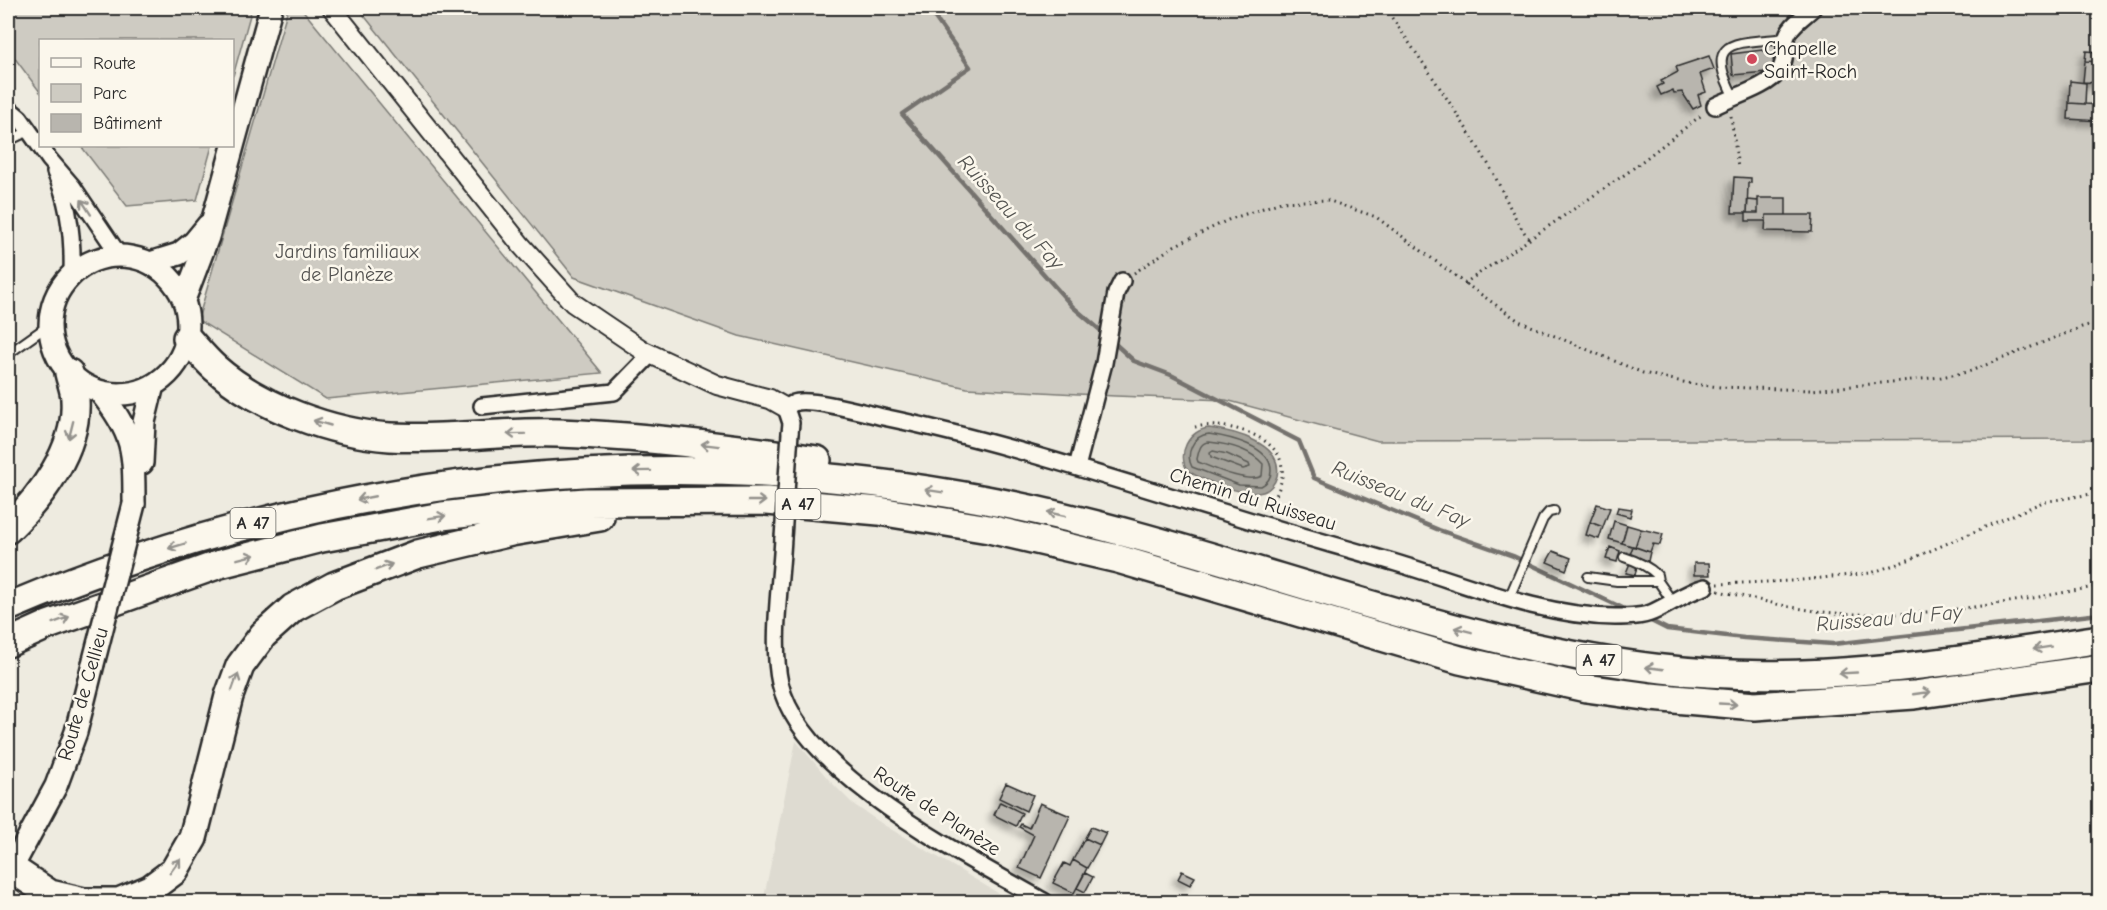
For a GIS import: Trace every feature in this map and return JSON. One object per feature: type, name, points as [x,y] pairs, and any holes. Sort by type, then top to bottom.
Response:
[{"type":"highway","points":[[187,338],[214,368],[254,396],[301,417],[345,430],[390,437],[557,433],[658,439],[850,465],[889,484]]},
{"type":"highway","points":[[8,529],[46,484],[65,453],[74,425],[75,399],[69,373]]},
{"type":"highway","name":"A 47","points":[[8,607],[48,590],[144,556],[239,526],[366,497],[465,482],[566,474],[696,470],[808,475],[889,484],[979,498],[1113,528],[1389,610],[1486,636],[1562,653],[1660,669],[1757,676],[1860,672],[1910,668],[2100,639]]},
{"type":"highway","points":[[9,870],[50,894],[84,902],[119,902],[150,889],[174,871],[193,838],[229,696],[240,666],[263,635],[293,608],[334,586],[418,554],[511,532],[591,518],[667,512],[708,501]]},
{"type":"highway","name":"A 47","points":[[8,643],[48,625],[220,564],[322,538],[442,516],[521,507],[586,502],[768,501],[879,511],[989,529],[1118,559],[1460,660],[1586,688],[1651,697],[1755,706],[1914,695],[2100,668]]},
{"type":"highway","points":[[30,903],[62,897]]},
{"type":"main road","points":[[234,143],[271,8]]},
{"type":"main road","points":[[184,300],[198,268],[233,147]]},
{"type":"main road","points":[[150,263],[179,254],[194,242],[213,220]]},
{"type":"main road","points":[[119,255],[134,257],[150,263],[164,272],[175,284],[184,300],[188,317],[187,338],[180,358],[168,374],[153,385],[136,392],[117,394],[99,391],[81,383],[69,373],[57,357],[52,343],[49,325],[52,303],[60,287],[72,273],[84,264],[102,257],[119,255]]},
{"type":"main road","name":"Route de Cellieu","points":[[9,870],[56,786],[76,732],[134,504],[142,465],[144,422],[153,385]]},
{"type":"main road","name":"Route de Cellieu","points":[[99,391],[117,414],[127,433],[134,458],[134,504]]},
{"type":"street","points":[[332,8],[521,245],[573,303],[651,354],[717,385],[770,399],[786,408]]},
{"type":"street","points":[[1725,101],[1764,83],[1780,70],[1785,54],[1786,38],[1790,30],[1813,8]]},
{"type":"street","points":[[9,107],[39,145]]},
{"type":"street","points":[[40,147],[73,187],[119,255]]},
{"type":"street","points":[[49,159],[62,187],[67,210],[71,234],[72,273]]},
{"type":"street","points":[[1077,467],[1109,337],[1116,293],[1122,280]]},
{"type":"street","points":[[482,406],[615,392],[651,354]]},
{"type":"street","name":"Chemin du Ruisseau","points":[[786,408],[794,403],[807,402],[849,409],[959,434],[1556,610],[1613,617],[1647,614],[1705,587]]},
{"type":"street","name":"Route de Planèze","points":[[786,408],[791,423],[777,666],[780,684],[796,723],[853,782],[893,811],[1045,903]]},
{"type":"lane","points":[[1725,101],[1722,54],[1724,50],[1732,45],[1786,38]]},
{"type":"lane","points":[[8,141],[29,131]]},
{"type":"lane","points":[[8,354],[49,325]]},
{"type":"lane","points":[[1509,598],[1546,515],[1554,511]]},
{"type":"lane","points":[[1624,557],[1639,562],[1654,571],[1672,601]]},
{"type":"lane","points":[[1588,577],[1617,581],[1658,581]]},
{"type":"path","points":[[1385,8],[1432,75],[1488,164],[1516,220],[1529,239]]},
{"type":"path","points":[[1465,284],[1627,173],[1725,101],[1733,123],[1738,168]]},
{"type":"path","points":[[1122,280],[1174,246],[1228,220],[1281,202],[1327,200],[1376,217],[1465,284],[1519,321],[1643,373],[1692,384],[1812,390],[1941,377],[1968,372],[2100,322]]},
{"type":"path","points":[[1195,426],[1208,424],[1236,429],[1255,436],[1276,450],[1280,457],[1282,476],[1265,525]]},
{"type":"path","points":[[1705,587],[1871,573],[1911,559],[2043,502],[2091,494],[2100,490]]},
{"type":"path","points":[[1705,587],[1808,610],[1876,615],[2008,603],[2100,586]]},
{"type":"shaded area","points":[[796,741],[853,804],[1013,902],[763,902]]},
{"type":"green space","points":[[8,8],[252,8],[234,72],[234,39],[39,39],[39,91],[8,49]]},
{"type":"green space","name":"Jardins familiaux de Planèze","points":[[288,8],[301,8],[602,373],[326,399],[198,320]]},
{"type":"green space","points":[[358,8],[2099,8],[2099,439],[1378,441],[1226,400],[967,388],[739,336],[574,277]]},
{"type":"green space","points":[[82,147],[212,147],[197,200],[127,206]]},
{"type":"water","points":[[1209,428],[1243,436],[1265,447],[1273,455],[1277,465],[1274,484],[1263,492],[1246,492],[1214,483],[1188,471],[1183,457],[1186,444],[1196,433]]},
{"type":"building","name":"Chapelle Saint-Roch","points":[[1762,50],[1772,55],[1774,64],[1766,72],[1733,75],[1731,54]]},
{"type":"building","points":[[2086,51],[2100,52],[2100,62],[2085,61]]},
{"type":"building","points":[[1709,56],[1714,69],[1700,74],[1706,92],[1698,95],[1701,105],[1693,109],[1682,92],[1674,93],[1673,90],[1661,95],[1657,87],[1663,84],[1661,81],[1678,72],[1676,67]]},
{"type":"building","points":[[2085,61],[2100,62],[2100,83],[2083,82]]},
{"type":"building","points":[[2070,81],[2086,83],[2085,104],[2069,103]]},
{"type":"building","points":[[2069,103],[2100,105],[2100,121],[2068,119]]},
{"type":"building","points":[[1734,177],[1751,178],[1751,183],[1748,183],[1747,213],[1732,213]]},
{"type":"building","points":[[1758,198],[1786,198],[1786,215],[1766,215],[1766,221],[1746,221],[1746,213],[1758,213]]},
{"type":"building","points":[[1748,200],[1758,201],[1758,213],[1747,213]]},
{"type":"building","points":[[1766,215],[1813,215],[1812,232],[1765,231]]},
{"type":"building","points":[[1597,504],[1610,508],[1603,527],[1590,522]]},
{"type":"building","points":[[1618,507],[1632,509],[1630,517],[1616,513]]},
{"type":"building","points":[[1614,521],[1627,525],[1622,543],[1609,539]]},
{"type":"building","points":[[1590,522],[1603,527],[1599,539],[1586,535]]},
{"type":"building","points":[[1627,525],[1641,529],[1635,547],[1622,543]]},
{"type":"building","points":[[1641,529],[1663,534],[1660,545],[1653,544],[1650,552],[1635,547]]},
{"type":"building","points":[[1633,546],[1650,552],[1648,561],[1630,555]]},
{"type":"building","points":[[1610,547],[1620,551],[1617,562],[1606,559]]},
{"type":"building","points":[[1553,551],[1571,558],[1566,570],[1547,562]]},
{"type":"building","points":[[1630,563],[1637,566],[1635,575],[1626,573]]},
{"type":"building","points":[[1694,563],[1709,563],[1710,575],[1694,575]]},
{"type":"building","points":[[1006,783],[1033,795],[1026,811],[999,798]]},
{"type":"building","points":[[1000,802],[1022,813],[1016,826],[994,815]]},
{"type":"building","points":[[1040,803],[1070,816],[1041,878],[1019,868],[1034,835],[1019,827],[1021,824],[1029,828]]},
{"type":"building","points":[[1091,827],[1106,833],[1100,845],[1085,838]]},
{"type":"building","points":[[1085,838],[1100,845],[1087,868],[1073,860]]},
{"type":"building","points":[[1073,860],[1087,868],[1074,893],[1053,883],[1064,863],[1070,866]]},
{"type":"building","points":[[1182,871],[1195,877],[1190,885],[1178,879]]},
{"type":"building","points":[[1085,873],[1093,877],[1085,892],[1077,888]]},
{"type":"waterway","name":"Ruisseau du Fay","points":[[928,8],[970,67],[902,114],[1073,307],[1106,335]]},
{"type":"waterway","name":"Ruisseau du Fay","points":[[1112,341],[1134,361],[1171,375],[1299,441],[1314,478],[1439,530],[1513,556],[1631,612]]},
{"type":"waterway","name":"Ruisseau du Fay","points":[[1647,619],[1667,629],[1744,638],[1833,644],[2100,614]]},
{"type":"place","name":"Chapelle Saint-Roch","points":[[1752,59]]}]
